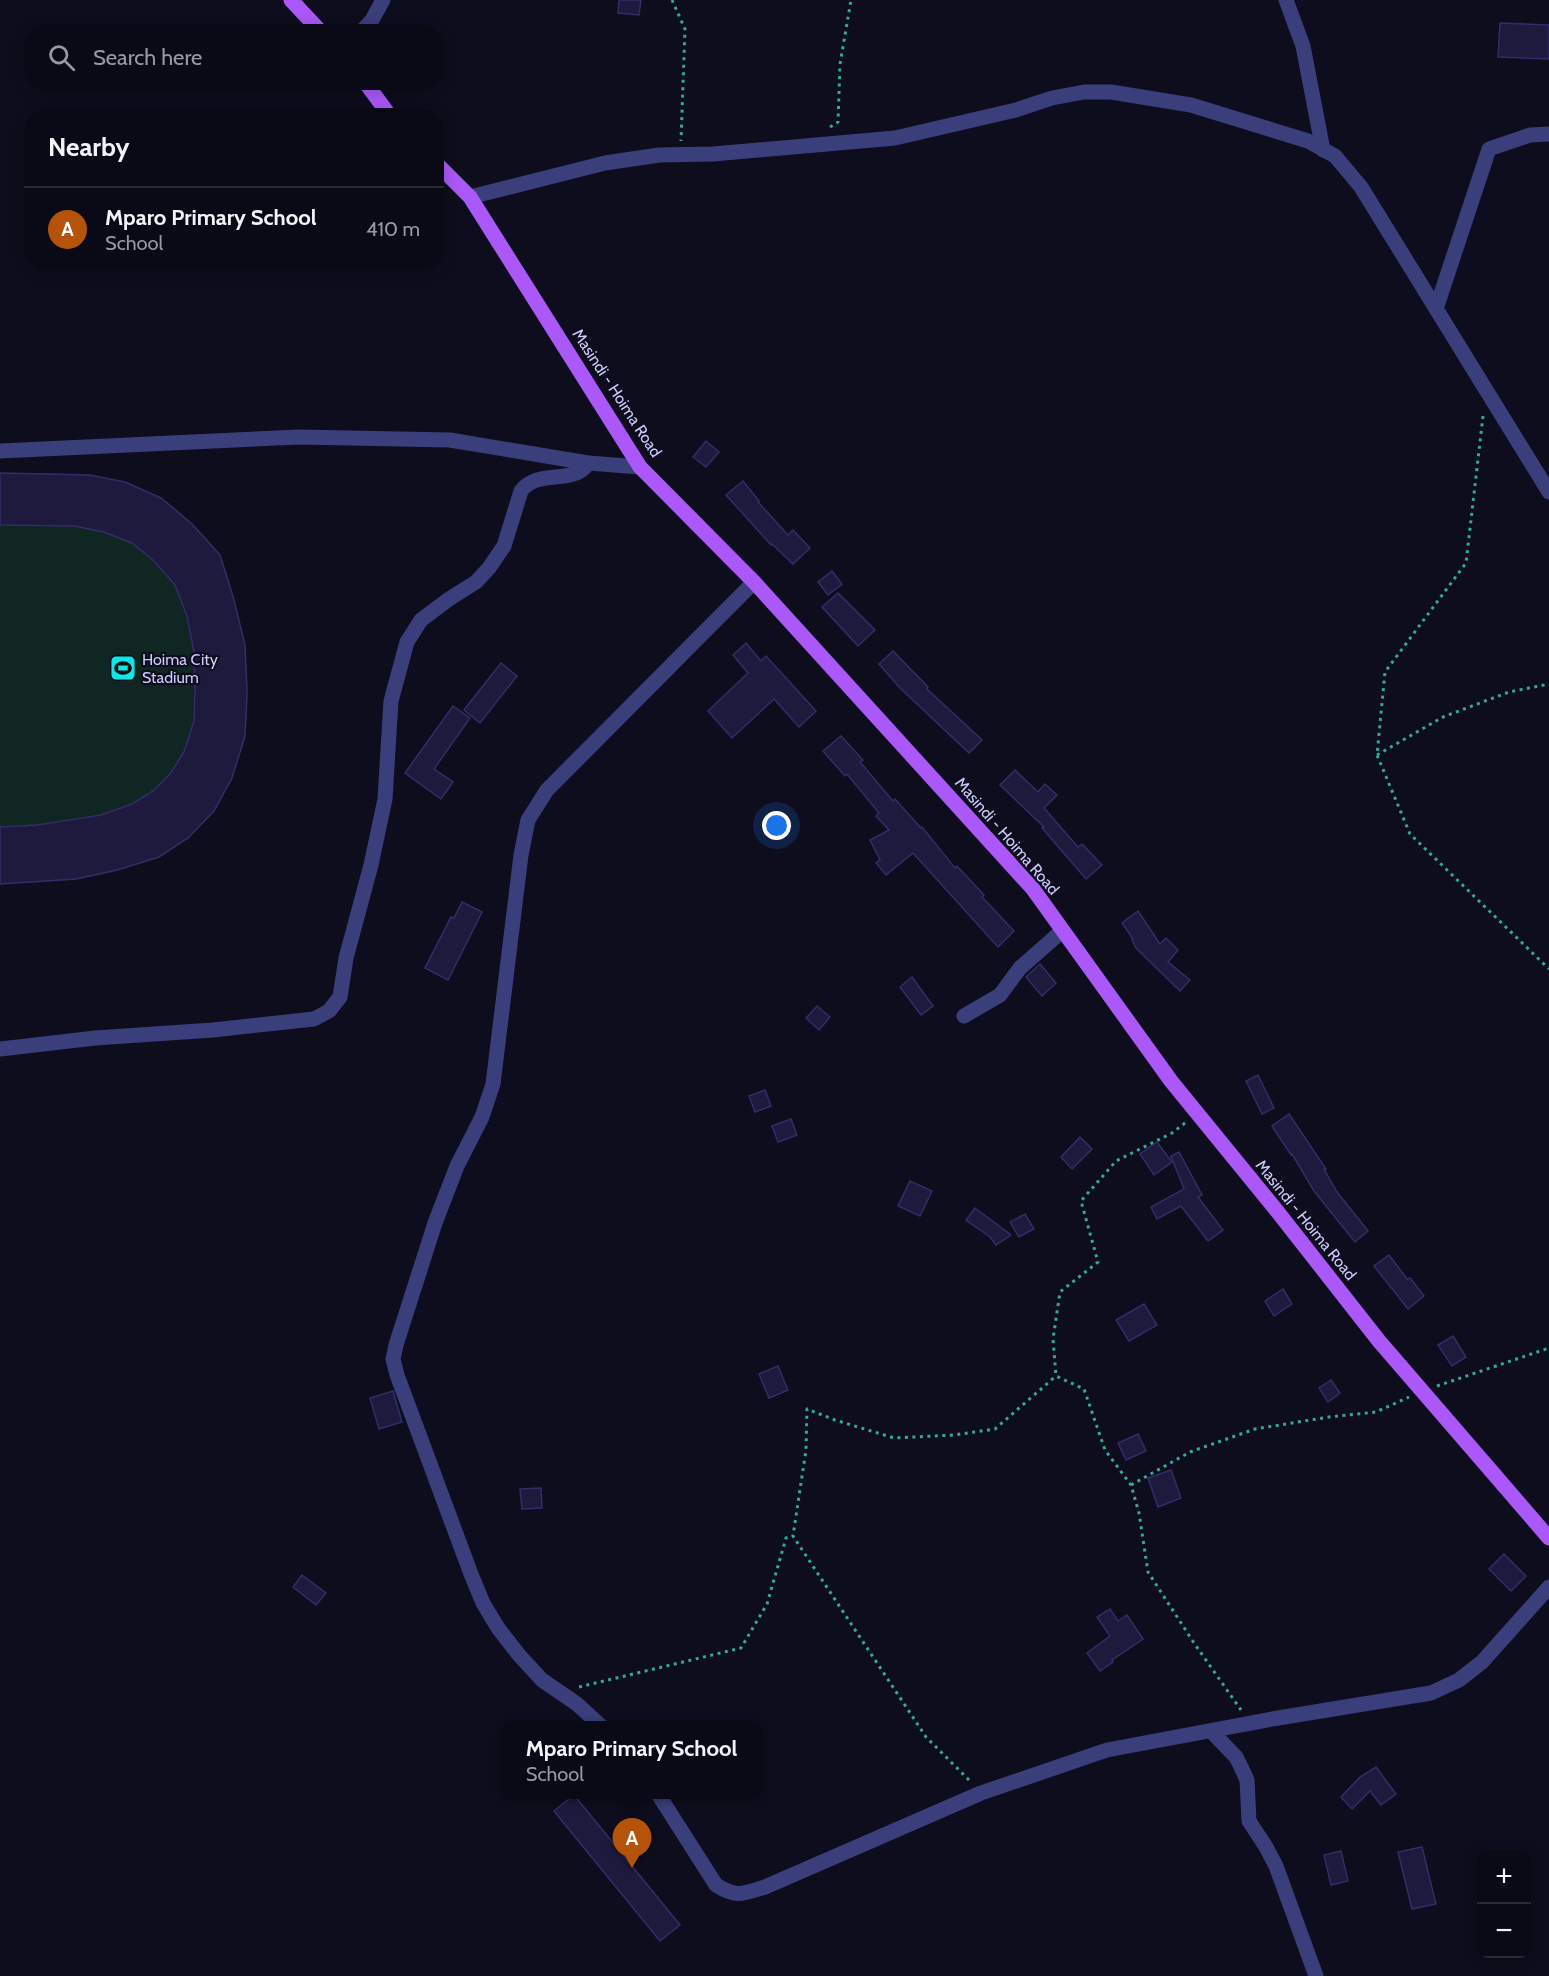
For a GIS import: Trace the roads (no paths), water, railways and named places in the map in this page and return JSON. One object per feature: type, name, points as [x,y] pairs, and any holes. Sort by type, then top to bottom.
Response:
[{"type":"main road","points":[[291,0],[314,24]]},
{"type":"main road","points":[[371,90],[384,108]]},
{"type":"main road","name":"Masindi - Hoima Road","points":[[444,171],[470,197],[640,467],[754,582],[1033,889],[1196,1113],[1379,1341],[1549,1538]]},
{"type":"street","points":[[368,24],[383,0]]},
{"type":"street","points":[[1286,0],[1303,46],[1323,150]]},
{"type":"street","points":[[470,197],[605,163],[659,155],[795,148],[895,138],[1016,110],[1052,98],[1084,93],[1112,92],[1191,105],[1308,141],[1335,156],[1361,187],[1549,492]]},
{"type":"street","points":[[1436,309],[1489,149],[1530,135],[1549,134]]},
{"type":"street","points":[[0,451],[299,437],[450,440],[588,463],[640,467]]},
{"type":"street","points":[[0,1049],[95,1038],[213,1030],[314,1019],[329,1011],[340,997],[346,958],[371,865],[385,799],[391,700],[407,642],[421,621],[476,582],[489,568],[504,546],[521,490],[527,483],[578,473],[585,469],[588,463]]},
{"type":"street","points":[[596,1721],[542,1680],[498,1628],[483,1603],[462,1552],[393,1359],[435,1223],[457,1166],[482,1117],[493,1084],[521,855],[528,820],[547,790],[754,582]]},
{"type":"street","points":[[964,1016],[1000,995],[1020,968],[1062,931]]},
{"type":"street","points":[[660,1799],[716,1885],[730,1893],[744,1894],[765,1887],[981,1792],[1107,1750],[1431,1693],[1459,1680],[1482,1662],[1549,1587]]},
{"type":"street","points":[[1212,1731],[1236,1757],[1247,1780],[1249,1821],[1275,1866],[1316,1976]]},
{"type":"place","name":"Hoima City Stadium","points":[[123,668]]},
{"type":"place","name":"Mparo Primary School","points":[[632,1868]]}]
